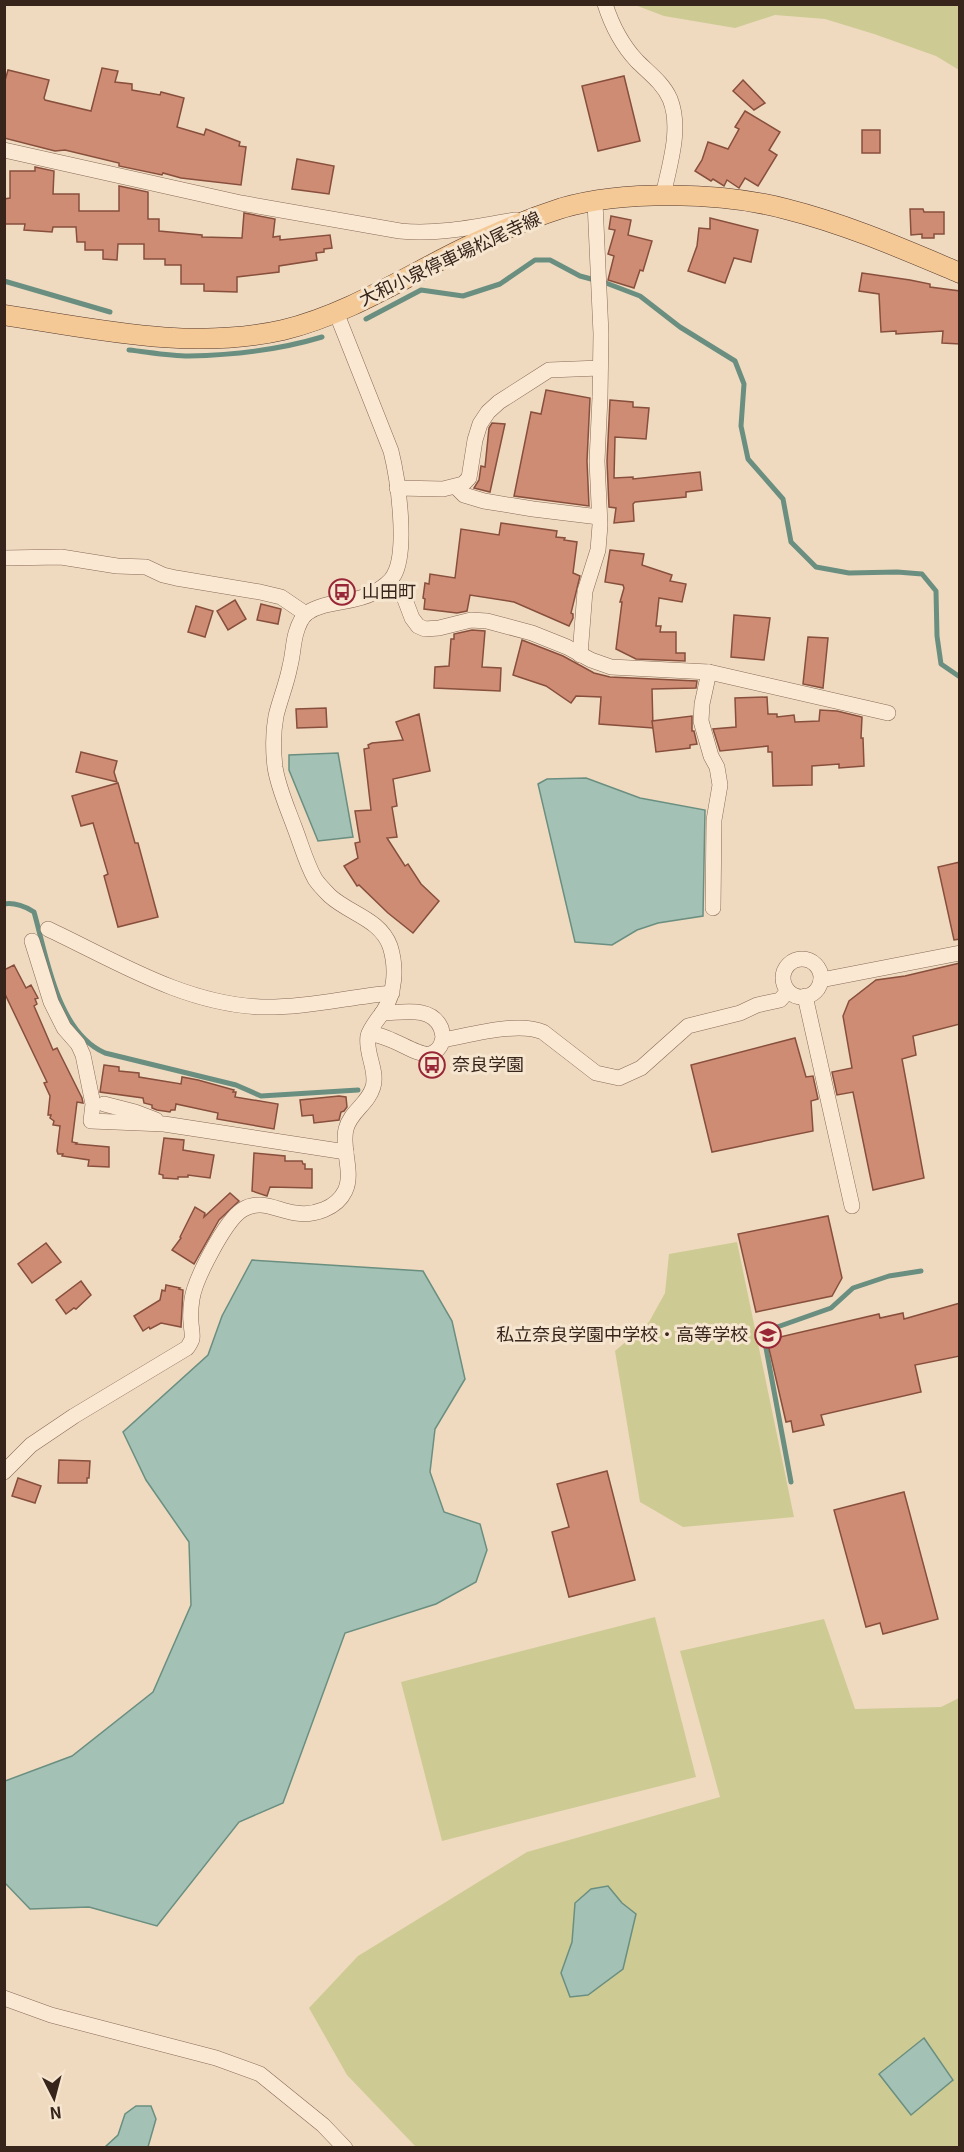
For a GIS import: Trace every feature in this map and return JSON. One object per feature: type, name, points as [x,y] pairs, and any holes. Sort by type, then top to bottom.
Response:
[{"type":"main road","name":"大和小泉停車場松尾寺線","points":[[4,315],[139,335],[209,338],[249,336],[282,330],[336,312],[464,248],[542,215],[594,202],[663,196],[736,200],[784,208],[881,241],[960,273]]},
{"type":"street","points":[[605,4],[611,24],[621,42],[662,85],[670,101],[675,137],[663,196]]},
{"type":"street","points":[[4,150],[242,203],[400,231],[443,232],[542,215]]},
{"type":"street","points":[[580,655],[585,591],[598,550],[597,461],[600,368],[594,202]]},
{"type":"street","points":[[4,1472],[31,1445],[74,1416],[187,1348],[192,1339],[190,1321],[196,1286],[220,1237],[241,1211],[257,1204],[303,1214],[330,1208],[342,1198],[347,1188],[345,1131],[352,1115],[368,1098],[374,1085],[368,1044],[369,1034],[392,993],[393,960],[390,946],[375,925],[342,906],[317,882],[309,867],[275,770],[274,733],[296,634],[306,614],[321,607],[371,595],[390,582],[395,573],[400,546],[397,488],[391,451],[336,312]]},
{"type":"street","points":[[397,488],[456,487],[469,478],[480,424],[499,402],[549,370],[600,368]]},
{"type":"street","points":[[456,487],[464,495],[484,501],[599,517]]},
{"type":"street","points":[[4,558],[61,557],[117,566],[146,567],[176,578],[281,597],[306,614]]},
{"type":"street","points":[[390,582],[404,597],[412,618],[418,626],[424,629],[439,628],[471,620],[487,621],[532,633],[611,668],[709,672],[888,713]]},
{"type":"street","points":[[709,672],[701,721],[720,777],[714,820],[713,908]]},
{"type":"street","points":[[48,929],[173,988],[218,1003],[263,1007],[296,1006],[392,993]]},
{"type":"street","points":[[32,941],[51,1002],[64,1028],[78,1044],[83,1055],[93,1104],[91,1121],[164,1124],[346,1152]]},
{"type":"street","points":[[821,980],[960,953]]},
{"type":"street","points":[[804,959],[815,964],[821,980],[816,991],[806,996],[799,996],[788,991],[784,972],[792,962],[804,959]]},
{"type":"street","points":[[443,1040],[506,1029],[535,1028],[596,1073],[619,1078],[641,1068],[688,1026],[780,1000],[788,991]]},
{"type":"street","points":[[806,996],[852,1206]]},
{"type":"street","points":[[369,1034],[389,1037],[418,1052],[429,1054],[438,1050],[443,1040],[439,1023],[425,1012],[382,1013]]},
{"type":"street","points":[[104,1104],[135,1112],[164,1124]]},
{"type":"street","points":[[4,1998],[51,2015],[216,2058],[260,2074],[323,2125],[345,2148]]},
{"type":"shaded area","points":[[635,5],[959,5],[959,70],[936,56],[825,19],[775,15],[735,28],[664,16]]},
{"type":"shaded area","points":[[338,753],[353,837],[318,841],[289,770],[289,755]]},
{"type":"shaded area","points":[[586,778],[640,798],[705,810],[703,916],[658,923],[637,930],[612,945],[575,942],[538,784],[547,779]]},
{"type":"shaded area","points":[[737,1242],[794,1517],[683,1527],[640,1502],[615,1351],[649,1322],[665,1293],[669,1254]]},
{"type":"shaded area","points":[[252,1260],[423,1271],[452,1321],[465,1379],[435,1429],[430,1472],[444,1512],[480,1524],[487,1550],[476,1582],[436,1604],[345,1633],[283,1803],[239,1822],[157,1926],[89,1907],[30,1909],[5,1883],[5,1781],[72,1756],[153,1692],[191,1605],[189,1542],[146,1480],[123,1432],[208,1355],[222,1316]]},
{"type":"shaded area","points":[[655,1617],[696,1777],[442,1841],[401,1682]]},
{"type":"shaded area","points":[[824,1619],[855,1709],[941,1707],[959,1698],[959,2147],[416,2147],[347,2075],[309,2008],[358,1956],[527,1852],[720,1797],[680,1651]]},
{"type":"shaded area","points":[[608,1886],[622,1903],[636,1914],[623,1969],[588,1995],[570,1997],[561,1973],[572,1942],[575,1903],[591,1889]]},
{"type":"shaded area","points":[[924,2038],[953,2080],[911,2115],[879,2074]]},
{"type":"shaded area","points":[[136,2106],[151,2106],[156,2119],[148,2147],[105,2147],[118,2135],[125,2114]]},
{"type":"building","points":[[102,68],[118,71],[115,82],[132,84],[132,90],[160,95],[161,92],[184,98],[177,127],[204,135],[206,129],[240,142],[239,146],[246,147],[241,185],[181,178],[163,173],[162,175],[119,166],[119,163],[65,150],[55,151],[4,138],[4,84],[8,70],[49,80],[45,100],[91,111]]},
{"type":"building","points":[[624,76],[640,141],[598,151],[582,86]]},
{"type":"building","points":[[743,80],[765,103],[754,110],[733,91]]},
{"type":"building","points":[[745,111],[780,132],[769,150],[777,155],[758,186],[745,178],[739,188],[727,180],[724,186],[695,171],[702,160],[708,142],[728,149],[739,129],[735,127]]},
{"type":"building","points":[[862,130],[880,130],[880,153],[862,153]]},
{"type":"building","points":[[297,159],[334,166],[329,194],[292,189]]},
{"type":"building","points":[[35,167],[54,171],[53,194],[79,194],[79,211],[119,211],[119,186],[148,192],[148,219],[159,219],[159,231],[202,235],[202,237],[242,238],[244,213],[275,219],[273,237],[280,236],[280,240],[330,235],[332,248],[316,253],[317,260],[279,266],[279,272],[237,277],[237,292],[204,291],[204,284],[181,284],[181,265],[165,265],[165,259],[144,259],[144,244],[118,244],[117,260],[103,259],[103,250],[85,250],[85,242],[77,242],[76,227],[53,227],[52,232],[24,230],[25,224],[4,224],[4,199],[10,198],[10,171],[35,171]]},
{"type":"building","points":[[910,209],[944,212],[944,234],[934,234],[934,238],[922,238],[922,234],[911,235]]},
{"type":"building","points":[[611,216],[631,220],[628,235],[652,241],[643,271],[640,270],[634,288],[608,280],[614,256],[608,254],[615,230],[609,229]]},
{"type":"building","points":[[710,218],[758,230],[751,262],[734,258],[725,283],[688,271],[697,246],[699,228],[710,229]]},
{"type":"building","points":[[862,273],[960,291],[960,344],[942,343],[943,331],[896,334],[896,331],[881,332],[879,294],[859,291]]},
{"type":"building","points":[[546,390],[590,398],[587,461],[589,506],[514,496],[531,412],[541,414]]},
{"type":"building","points":[[610,400],[633,402],[633,407],[649,408],[646,439],[615,437],[614,478],[633,477],[633,479],[700,472],[702,490],[686,492],[686,497],[635,502],[633,504],[634,521],[614,523],[616,508],[609,507],[607,461]]},
{"type":"building","points":[[492,423],[505,424],[490,492],[474,488],[479,480],[481,466],[485,467],[489,428]]},
{"type":"building","points":[[501,523],[557,531],[556,537],[577,542],[573,573],[580,576],[571,613],[573,618],[569,626],[514,602],[470,595],[467,611],[457,613],[424,609],[425,583],[429,584],[430,574],[455,578],[461,529],[499,535]]},
{"type":"building","points":[[610,550],[644,554],[642,565],[672,575],[670,581],[686,584],[682,602],[659,598],[656,626],[661,626],[660,632],[676,632],[676,653],[685,653],[685,661],[636,659],[616,649],[622,602],[620,602],[624,588],[623,585],[605,582]]},
{"type":"building","points":[[235,600],[246,619],[228,630],[217,611]]},
{"type":"building","points":[[261,604],[281,609],[278,624],[257,620]]},
{"type":"building","points":[[196,606],[213,611],[205,637],[188,632]]},
{"type":"building","points":[[734,615],[770,618],[764,660],[731,657]]},
{"type":"building","points":[[472,630],[485,631],[482,667],[501,668],[500,691],[434,688],[435,667],[449,666],[451,639],[454,639],[454,634]]},
{"type":"building","points":[[808,637],[828,638],[823,688],[803,684]]},
{"type":"building","points":[[522,640],[563,656],[594,673],[610,677],[697,681],[696,688],[652,689],[653,728],[599,724],[601,697],[576,696],[571,703],[546,686],[513,675]]},
{"type":"building","points":[[767,697],[768,714],[777,714],[777,717],[794,715],[795,722],[819,721],[820,710],[837,711],[862,717],[861,738],[863,738],[864,766],[839,768],[839,764],[812,766],[812,785],[773,786],[772,752],[768,752],[768,746],[720,751],[713,729],[736,727],[735,698]]},
{"type":"building","points":[[326,708],[327,727],[297,728],[296,709]]},
{"type":"building","points":[[419,714],[430,771],[393,779],[397,806],[392,807],[397,837],[387,838],[405,866],[408,864],[421,884],[439,901],[413,933],[359,885],[357,886],[344,866],[358,858],[355,843],[360,842],[355,811],[371,810],[364,749],[369,748],[368,745],[372,743],[403,740],[396,722]]},
{"type":"building","points":[[692,716],[692,731],[694,731],[697,744],[690,745],[690,748],[656,752],[652,721]]},
{"type":"building","points":[[81,752],[117,761],[114,772],[117,782],[76,772]]},
{"type":"building","points":[[118,783],[135,843],[138,843],[158,917],[118,927],[104,876],[108,874],[93,823],[81,826],[72,796]]},
{"type":"building","points":[[960,862],[960,939],[954,940],[938,867]]},
{"type":"building","points":[[960,963],[960,1024],[913,1036],[916,1055],[902,1059],[924,1178],[873,1190],[853,1092],[837,1095],[832,1072],[852,1068],[843,1016],[849,1001],[876,980],[905,976]]},
{"type":"building","points":[[14,965],[26,988],[31,985],[38,998],[35,999],[37,1004],[34,1006],[53,1050],[57,1048],[82,1098],[83,1103],[77,1102],[72,1142],[109,1147],[109,1167],[88,1166],[89,1160],[58,1154],[60,1126],[53,1125],[51,1115],[48,1115],[50,1096],[44,1083],[47,1082],[4,992],[4,970]]},
{"type":"building","points":[[795,1038],[806,1077],[813,1076],[818,1099],[811,1101],[813,1131],[712,1152],[691,1065]]},
{"type":"building","points":[[104,1065],[119,1067],[119,1071],[139,1073],[139,1077],[181,1084],[182,1077],[198,1080],[234,1090],[235,1097],[278,1104],[274,1129],[217,1119],[218,1113],[176,1104],[175,1110],[170,1112],[157,1110],[152,1108],[152,1105],[144,1103],[143,1098],[100,1092]]},
{"type":"building","points":[[346,1097],[347,1107],[341,1112],[339,1120],[314,1123],[313,1115],[302,1116],[300,1100]]},
{"type":"building","points":[[164,1138],[184,1140],[183,1150],[214,1155],[210,1178],[188,1175],[188,1177],[178,1177],[178,1179],[163,1178],[163,1175],[159,1174]]},
{"type":"building","points":[[254,1153],[285,1156],[285,1161],[302,1161],[305,1169],[312,1169],[312,1188],[270,1187],[267,1196],[252,1191]]},
{"type":"building","points":[[230,1193],[239,1201],[219,1220],[194,1264],[172,1250],[181,1238],[195,1207],[205,1213],[204,1217]]},
{"type":"building","points":[[828,1216],[842,1278],[832,1296],[756,1312],[738,1234]]},
{"type":"building","points":[[46,1243],[61,1262],[32,1283],[18,1264]]},
{"type":"building","points":[[81,1281],[91,1295],[76,1309],[66,1314],[56,1300]]},
{"type":"building","points":[[166,1285],[183,1290],[181,1327],[161,1323],[143,1331],[134,1316],[160,1300],[162,1290],[165,1291]]},
{"type":"building","points":[[960,1303],[960,1356],[915,1365],[921,1392],[821,1415],[824,1425],[793,1432],[791,1421],[786,1422],[767,1340],[879,1314],[880,1318],[903,1313],[904,1319]]},
{"type":"building","points":[[59,1460],[90,1461],[87,1483],[58,1483]]},
{"type":"building","points":[[607,1471],[635,1580],[569,1597],[552,1532],[569,1527],[557,1484]]},
{"type":"building","points":[[18,1478],[41,1486],[35,1503],[12,1496]]},
{"type":"building","points":[[904,1492],[938,1619],[883,1634],[880,1623],[866,1627],[834,1510]]},
{"type":"waterway","points":[[366,319],[421,290],[463,296],[500,284],[535,260],[550,260],[580,276],[640,296],[680,327],[735,361],[744,384],[741,426],[748,459],[783,499],[791,542],[816,567],[849,573],[922,574],[936,591],[937,636],[941,664],[960,677]]},
{"type":"waterway","points":[[4,281],[110,312]]},
{"type":"waterway","points":[[129,350],[181,356],[223,354],[256,351],[322,337]]},
{"type":"waterway","points":[[4,904],[20,905],[34,912],[56,992],[65,1011],[75,1028],[89,1043],[105,1053],[236,1085],[261,1096],[358,1090]]},
{"type":"waterway","points":[[791,1482],[763,1332],[831,1308],[853,1288],[889,1276],[921,1271]]},
{"type":"place","name":"山田町","points":[[342,592]]},
{"type":"place","name":"奈良学園","points":[[432,1065]]},
{"type":"place","name":"私立奈良学園中学校・高等学校","points":[[768,1335]]}]
